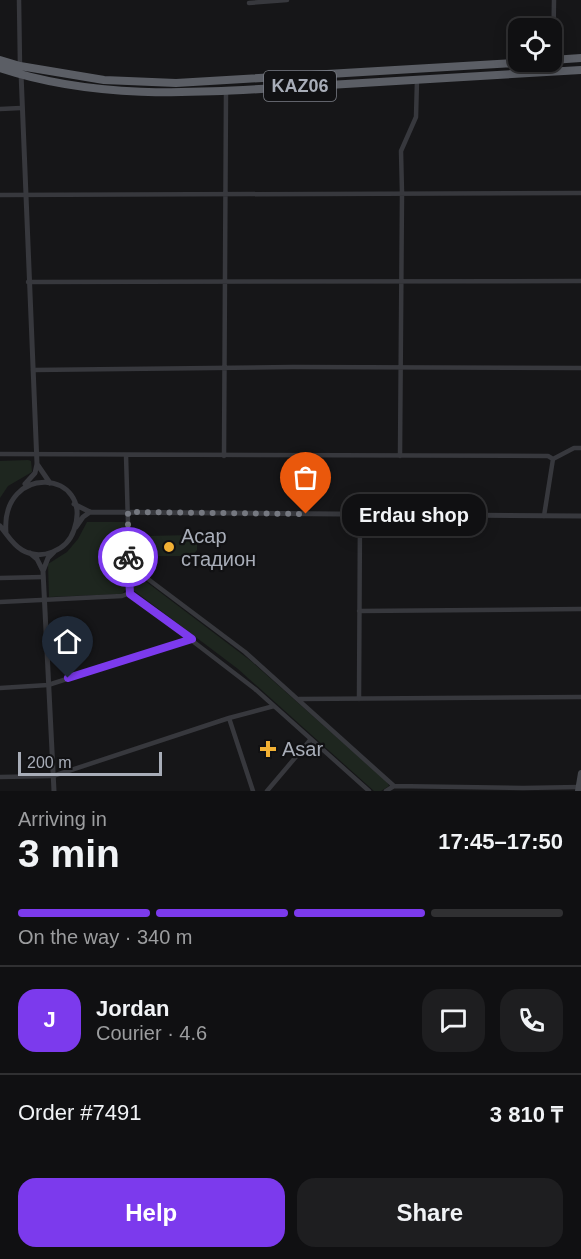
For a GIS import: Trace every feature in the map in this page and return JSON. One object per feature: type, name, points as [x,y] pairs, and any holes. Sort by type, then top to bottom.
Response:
[{"type":"highway","points":[[562,59],[581,58]]},
{"type":"highway","name":"KАZ06","points":[[0,60],[20,66],[104,80],[190,82],[508,63]]},
{"type":"highway","name":"KАZ06","points":[[0,68],[67,85],[118,92],[176,94],[581,70]]},
{"type":"main road","points":[[579,789],[581,773]]},
{"type":"street","points":[[6,533],[2,509],[12,494],[34,473],[37,464],[21,108],[19,0]]},
{"type":"street","points":[[249,3],[287,0]]},
{"type":"street","points":[[553,18],[554,0]]},
{"type":"street","points":[[400,456],[401,151],[416,117],[417,80]]},
{"type":"street","points":[[224,456],[226,91]]},
{"type":"street","points":[[0,109],[21,108]]},
{"type":"street","points":[[0,195],[25,193],[581,193]]},
{"type":"street","points":[[28,282],[581,281]]},
{"type":"street","points":[[33,370],[225,367],[581,368]]},
{"type":"street","points":[[553,459],[574,448],[581,448]]},
{"type":"street","points":[[0,454],[548,456],[553,459]]},
{"type":"street","points":[[126,455],[130,594]]},
{"type":"street","points":[[544,516],[553,459]]},
{"type":"street","points":[[37,464],[50,483]]},
{"type":"street","points":[[25,484],[50,483],[64,490],[74,504],[77,520],[75,528]]},
{"type":"street","points":[[74,504],[90,512],[581,516]]},
{"type":"street","points":[[43,574],[48,558],[67,542],[83,517],[90,512]]},
{"type":"street","points":[[359,699],[360,514]]},
{"type":"street","points":[[0,526],[15,545],[37,559],[43,574],[54,791]]},
{"type":"street","points":[[30,553],[54,552]]},
{"type":"street","points":[[128,564],[245,652],[394,786]]},
{"type":"street","points":[[0,578],[43,574]]},
{"type":"street","points":[[0,602],[130,594]]},
{"type":"street","points":[[130,594],[192,639],[274,706],[369,791]]},
{"type":"street","points":[[359,611],[581,609]]},
{"type":"street","points":[[0,688],[48,685],[192,639]]},
{"type":"street","points":[[298,699],[581,697]]},
{"type":"street","points":[[0,777],[53,776],[229,718],[274,706]]},
{"type":"street","points":[[229,718],[253,791]]},
{"type":"street","points":[[267,791],[311,739]]},
{"type":"street","points":[[386,791],[394,786],[523,790],[579,789]]},
{"type":"shaded area","points":[[0,461],[31,461],[32,472],[8,486],[0,498]]},
{"type":"shaded area","points":[[87,522],[124,522],[126,524],[126,589],[122,594],[49,597],[48,564],[67,552],[78,539]]},
{"type":"shaded area","name":"Асар стадион","points":[[190,535],[197,540],[197,550],[192,556],[148,556],[142,551],[141,543],[147,536]]},
{"type":"shaded area","points":[[132,571],[251,661],[389,786],[381,791],[374,791],[238,669],[132,589]]},
{"type":"way so far","points":[[128,557],[128,512],[306,514]]},
{"type":"place","name":"Erdau shop","points":[[306,514]]},
{"type":"place","name":"Асар стадион","points":[[169,547]]},
{"type":"place","name":"Asar","points":[[268,749]]},
{"type":"route","points":[[68,678],[192,639],[130,594],[128,557]]}]
